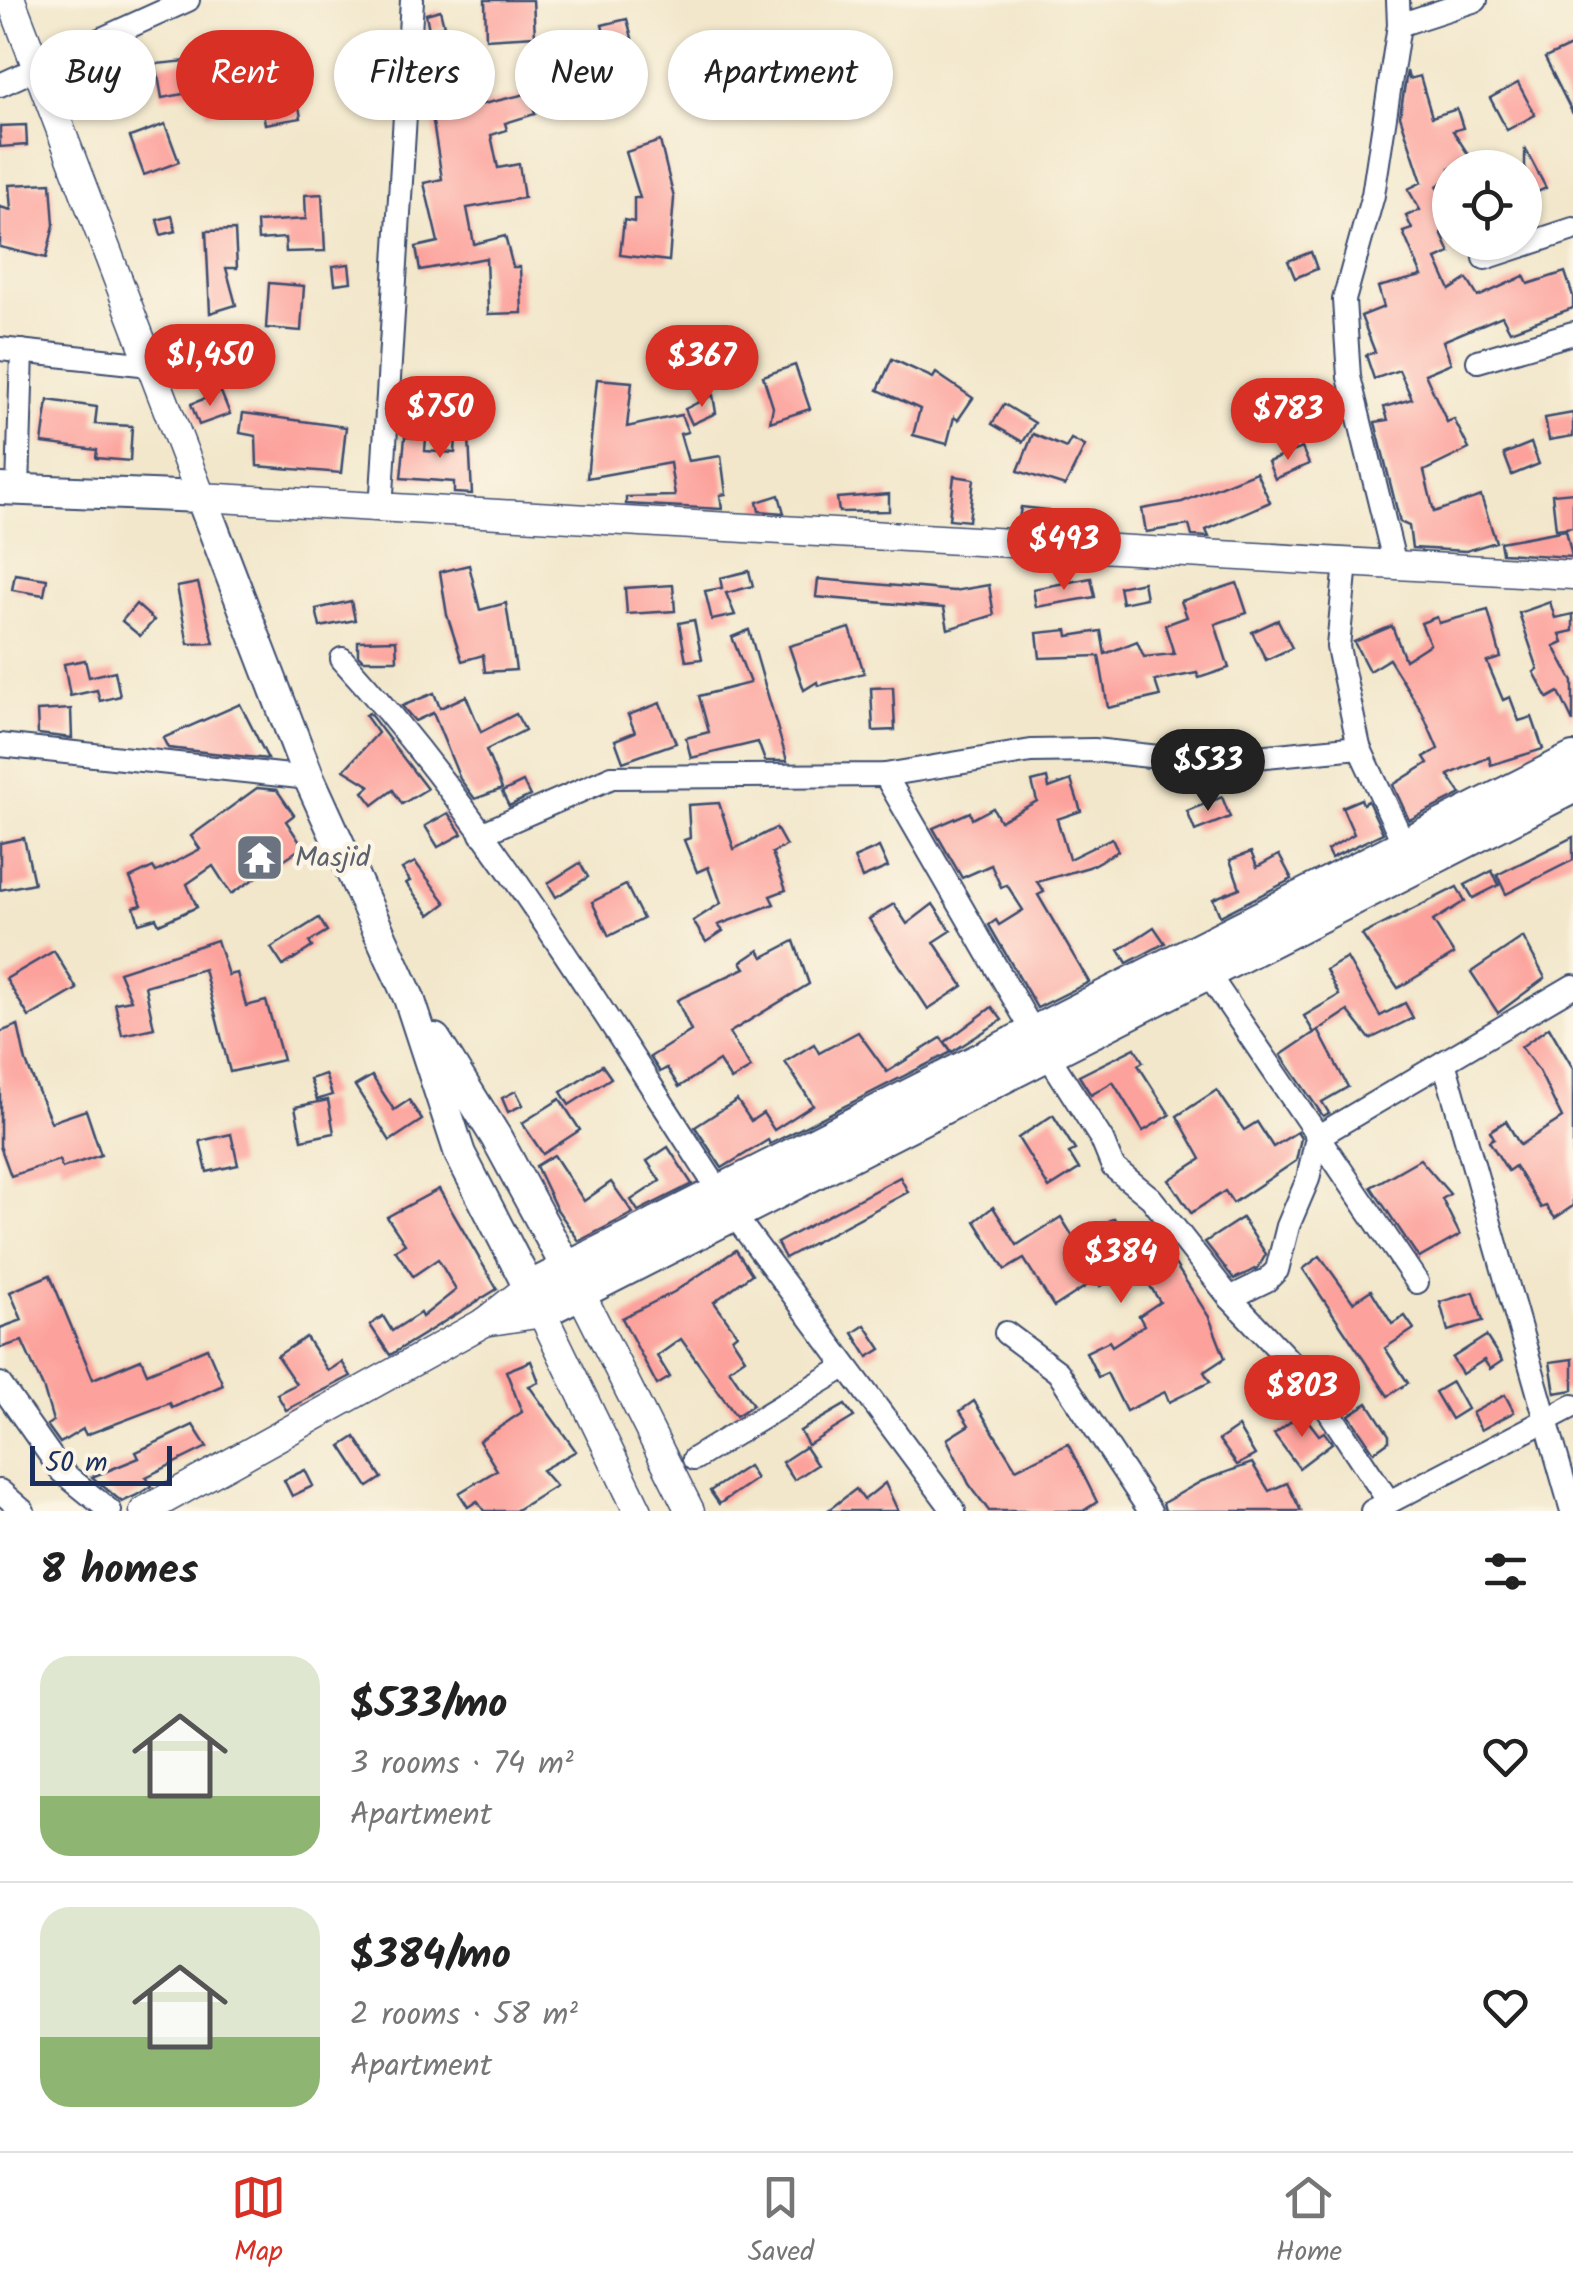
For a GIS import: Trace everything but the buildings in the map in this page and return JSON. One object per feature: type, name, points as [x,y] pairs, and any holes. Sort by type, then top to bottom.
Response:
[{"type":"main road","points":[[9,490],[201,497],[308,778],[409,998],[460,1154],[535,1300],[1041,1044],[1404,844],[1573,758]]},
{"type":"main road","points":[[1041,1044],[1208,974],[1573,788]]},
{"type":"main road","points":[[409,998],[496,1137],[574,1281]]},
{"type":"street","points":[[11,0],[30,50]]},
{"type":"street","points":[[122,30],[188,0]]},
{"type":"street","points":[[381,510],[412,0]]},
{"type":"street","points":[[1395,565],[1348,377],[1344,300],[1373,196],[1399,24],[1398,0]]},
{"type":"street","points":[[1399,24],[1476,0]]},
{"type":"street","points":[[0,85],[30,72]]},
{"type":"street","points":[[56,120],[201,497],[1573,575]]},
{"type":"street","points":[[1542,239],[1573,229]]},
{"type":"street","points":[[1478,361],[1573,333]]},
{"type":"street","points":[[9,490],[11,350],[150,365]]},
{"type":"street","points":[[1346,562],[1338,647],[1359,747],[1404,844]]},
{"type":"street","points":[[342,659],[416,742],[482,834],[727,1203],[954,1511]]},
{"type":"street","points":[[0,745],[308,778]]},
{"type":"street","points":[[482,834],[612,778],[885,775],[1032,751],[1094,750],[1205,762],[1359,747]]},
{"type":"street","points":[[885,775],[1041,1044],[1102,1140],[1113,1168],[1178,1228],[1230,1298],[1310,1384],[1380,1507],[1573,1406]]},
{"type":"street","points":[[1208,974],[1417,1282]]},
{"type":"street","points":[[1230,1298],[1267,1280],[1278,1270],[1288,1226],[1308,1180],[1317,1137],[1573,986]]},
{"type":"street","points":[[1444,1062],[1572,1511]]},
{"type":"street","points":[[574,1281],[690,1511]]},
{"type":"street","points":[[144,1511],[483,1322],[535,1300],[638,1511]]},
{"type":"street","points":[[1006,1333],[1058,1372],[1150,1511]]},
{"type":"street","points":[[694,1459],[845,1367]]},
{"type":"street","points":[[0,1384],[62,1472],[110,1511]]},
{"type":"street","points":[[0,1491],[23,1511]]},
{"type":"place","name":"Masjid","points":[[260,858]]}]
